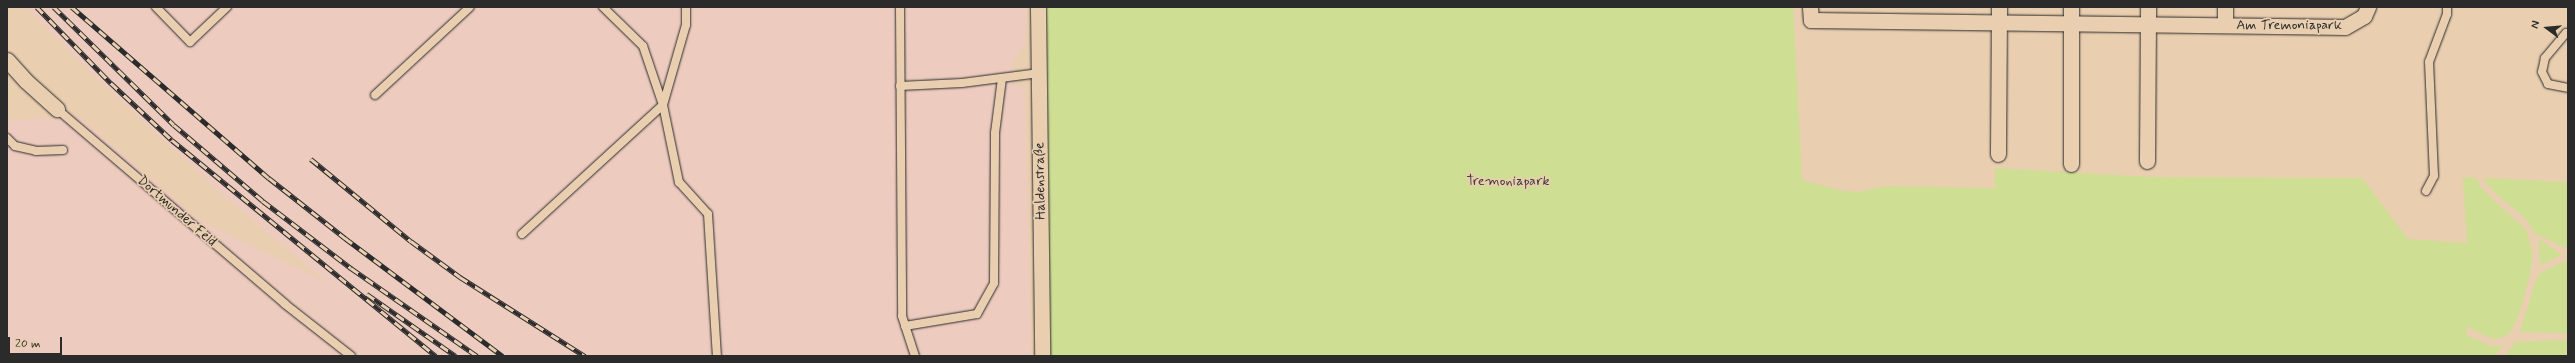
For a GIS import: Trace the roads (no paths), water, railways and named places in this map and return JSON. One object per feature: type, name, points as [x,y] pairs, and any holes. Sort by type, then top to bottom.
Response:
[{"type":"street","name":"Haldenstraße","points":[[1038,7],[1042,356]]},
{"type":"street","name":"Am Tremoniapark","points":[[1810,7],[1811,20],[1902,14],[1999,23],[2148,23],[2345,27],[2364,16],[2368,7]]},
{"type":"street","points":[[1998,154],[1999,7]]},
{"type":"street","points":[[2071,7],[2071,164]]},
{"type":"street","points":[[2147,161],[2148,7]]},
{"type":"street","name":"Am Tremoniapark","points":[[2225,7],[2225,25]]},
{"type":"street","name":"Dortmunder Feld","points":[[7,60],[26,81],[57,109]]},
{"type":"lane","points":[[156,7],[190,42],[227,7]]},
{"type":"lane","points":[[376,95],[470,7]]},
{"type":"lane","points":[[603,7],[643,46],[663,105],[679,182],[708,214],[717,356]]},
{"type":"lane","points":[[522,234],[663,105],[686,25],[686,7]]},
{"type":"lane","points":[[900,7],[902,316],[915,356]]},
{"type":"lane","points":[[2426,191],[2434,176],[2429,62],[2447,14],[2447,7]]},
{"type":"lane","points":[[2568,34],[2566,33],[2545,58],[2542,72],[2548,84],[2562,89],[2568,88]]},
{"type":"lane","points":[[900,86],[1002,78],[1039,73]]},
{"type":"lane","points":[[905,326],[977,314],[994,282],[995,132],[1002,78]]},
{"type":"lane","name":"Dortmunder Feld","points":[[57,109],[285,304],[352,356]]},
{"type":"lane","points":[[7,138],[15,146],[36,151],[63,150]]},
{"type":"railway","points":[[37,7],[111,83],[172,140],[436,356]]},
{"type":"railway","points":[[54,7],[174,125],[263,201],[351,268],[477,356]]},
{"type":"railway","points":[[72,7],[269,178],[345,238],[503,356]]},
{"type":"railway","points":[[311,159],[411,241],[460,277],[585,356]]},
{"type":"railway","points":[[367,294],[456,356]]},
{"type":"park label","name":"Tremoniapark","points":[[1508,181]]}]
